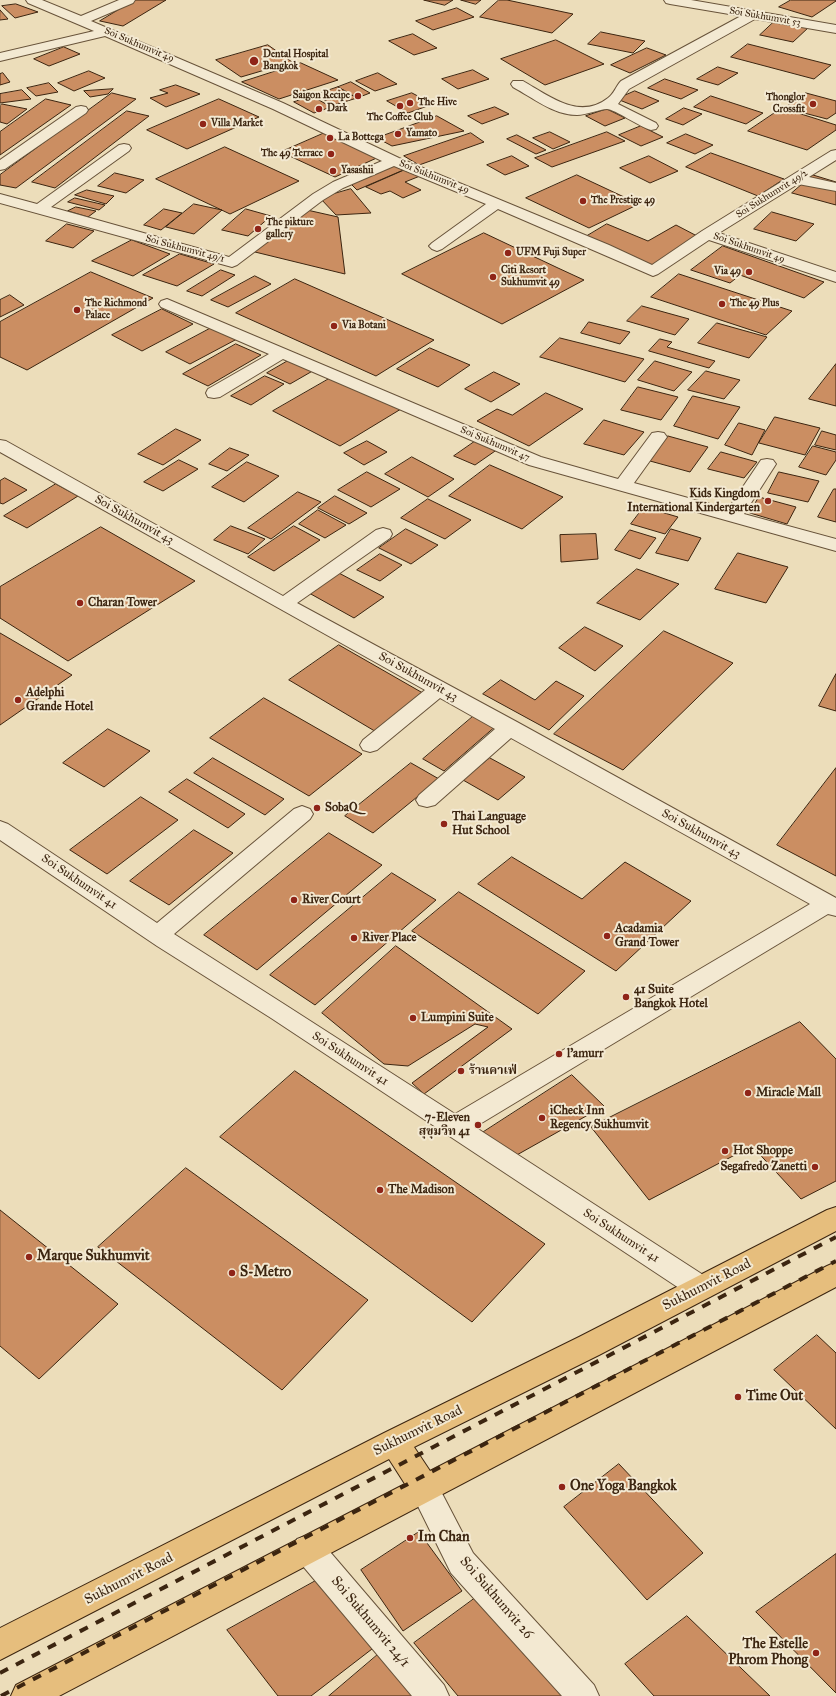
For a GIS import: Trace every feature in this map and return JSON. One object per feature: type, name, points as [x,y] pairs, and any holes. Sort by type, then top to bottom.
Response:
[{"type":"main road","name":"Sukhumvit Road","points":[[0,1645],[394,1442],[575,1353],[836,1218]]},
{"type":"main road","points":[[27,1696],[836,1274]]},
{"type":"main road","points":[[394,1442],[424,1488]]},
{"type":"street","name":"Soi Sukhumvit 49","points":[[32,0],[309,119],[394,161],[604,248],[653,271],[707,234],[836,277]]},
{"type":"street","points":[[81,21],[129,0]]},
{"type":"street","name":"Soi Sukhumvit 53","points":[[670,0],[836,29]]},
{"type":"street","points":[[518,84],[565,109],[585,110],[608,104],[614,100],[626,84],[752,15]]},
{"type":"street","points":[[0,57],[107,32]]},
{"type":"street","points":[[608,104],[651,126]]},
{"type":"street","points":[[0,166],[82,110]]},
{"type":"street","points":[[39,210],[124,148]]},
{"type":"street","name":"Soi Sukhumvit 49/2","points":[[707,234],[836,154]]},
{"type":"street","name":"Soi Sukhumvit 49/1","points":[[0,198],[232,262],[318,197],[338,185],[394,161]]},
{"type":"street","points":[[797,179],[836,187]]},
{"type":"street","points":[[437,246],[497,203]]},
{"type":"street","name":"Soi Sukhumvit 47","points":[[167,304],[535,461],[836,545]]},
{"type":"street","points":[[214,393],[282,353]]},
{"type":"street","points":[[623,485],[658,437]]},
{"type":"street","name":"Soi Sukhumvit 43","points":[[0,445],[284,604],[439,688],[832,906]]},
{"type":"street","points":[[733,516],[767,464]]},
{"type":"street","points":[[284,604],[383,534]]},
{"type":"street","points":[[370,745],[439,688]]},
{"type":"street","points":[[427,800],[510,728]]},
{"type":"street","points":[[158,935],[302,814]]},
{"type":"street","name":"Soi Sukhumvit 41","points":[[0,830],[158,935],[286,1016],[701,1288]]},
{"type":"street","points":[[454,1127],[832,906]]},
{"type":"street","name":"Soi Sukhumvit 26","points":[[424,1488],[462,1563],[583,1696]]},
{"type":"street","name":"Soi Sukhumvit 24/1","points":[[308,1549],[433,1696]]},
{"type":"building","points":[[135,0],[166,0],[123,26],[100,21]]},
{"type":"building","points":[[424,0],[453,0],[445,5]]},
{"type":"building","points":[[461,0],[481,0],[476,4]]},
{"type":"building","points":[[499,0],[507,0],[573,14],[552,33],[480,17]]},
{"type":"building","points":[[791,0],[836,1],[812,17],[779,7]]},
{"type":"building","points":[[16,4],[38,12],[15,18],[2,6]]},
{"type":"building","points":[[457,8],[474,17],[433,30],[416,21]]},
{"type":"building","points":[[0,10],[8,19],[0,20]]},
{"type":"building","points":[[776,20],[809,27],[793,42],[760,35]]},
{"type":"building","points":[[601,32],[645,41],[633,53],[588,44]]},
{"type":"building","points":[[413,34],[437,48],[414,55],[389,41]]},
{"type":"building","points":[[556,40],[604,64],[545,85],[501,59]]},
{"type":"building","points":[[748,44],[831,65],[814,79],[731,57]]},
{"type":"building","name":"Dental Hospital Bangkok","points":[[268,45],[292,62],[241,77],[216,60]]},
{"type":"building","points":[[64,47],[80,54],[49,66],[34,59]]},
{"type":"building","points":[[647,48],[666,55],[630,73],[611,65]]},
{"type":"building","points":[[301,63],[338,80],[279,99],[242,82]]},
{"type":"building","points":[[718,67],[738,73],[718,85],[697,79]]},
{"type":"building","points":[[473,70],[489,79],[458,89],[442,79]]},
{"type":"building","points":[[89,71],[105,78],[74,91],[58,83]]},
{"type":"building","points":[[3,73],[10,82],[0,85],[0,74]]},
{"type":"building","points":[[378,73],[397,84],[375,91],[356,81]]},
{"type":"building","points":[[665,79],[698,90],[681,99],[648,88]]},
{"type":"building","points":[[351,82],[370,93],[357,98],[338,87]]},
{"type":"building","points":[[49,83],[58,92],[36,96],[27,88]]},
{"type":"building","points":[[176,85],[200,94],[166,107],[150,98],[168,93],[160,90]]},
{"type":"building","points":[[338,87],[357,98],[334,105],[315,95]]},
{"type":"building","points":[[113,89],[108,94],[90,97],[84,91]]},
{"type":"building","points":[[22,90],[31,99],[0,103],[0,94]]},
{"type":"building","points":[[635,91],[659,101],[642,109],[617,99]]},
{"type":"building","points":[[112,93],[136,99],[16,188],[0,185],[0,175]]},
{"type":"building","name":"The Hive","points":[[412,93],[433,104],[408,113],[387,101]]},
{"type":"building","name":"Thonglor Crossfit","points":[[806,93],[836,101],[836,113],[827,119],[785,108]]},
{"type":"building","points":[[312,96],[331,107],[314,113],[294,102]]},
{"type":"building","points":[[711,96],[763,113],[746,124],[694,107]]},
{"type":"building","points":[[46,99],[71,105],[0,155],[0,132]]},
{"type":"building","points":[[219,99],[259,117],[187,149],[147,130]]},
{"type":"building","points":[[2,104],[27,109],[7,124],[0,122],[0,106]]},
{"type":"building","points":[[495,107],[509,114],[482,124],[468,116]]},
{"type":"building","points":[[684,108],[702,114],[683,125],[666,119]]},
{"type":"building","points":[[782,108],[836,125],[836,130],[807,150],[748,131]]},
{"type":"building","points":[[607,109],[625,118],[605,126],[586,116]]},
{"type":"building","points":[[127,111],[149,116],[55,188],[32,182]]},
{"type":"building","points":[[437,116],[464,131],[392,146],[377,138]]},
{"type":"building","points":[[641,126],[663,137],[641,146],[619,135]]},
{"type":"building","name":"The 49 Terrace","points":[[329,131],[381,156],[335,177],[281,152]]},
{"type":"building","points":[[550,132],[570,142],[553,149],[533,138]]},
{"type":"building","points":[[607,132],[625,141],[552,167],[535,158]]},
{"type":"building","points":[[471,133],[484,142],[419,165],[404,156]]},
{"type":"building","points":[[686,134],[713,145],[695,154],[667,143]]},
{"type":"building","points":[[517,135],[546,150],[536,154],[507,139]]},
{"type":"building","points":[[225,147],[299,181],[230,214],[156,179]]},
{"type":"building","points":[[711,153],[784,179],[758,196],[686,167]]},
{"type":"building","points":[[512,156],[529,166],[505,175],[487,165]]},
{"type":"building","points":[[649,156],[678,171],[650,183],[620,168]]},
{"type":"building","points":[[396,164],[408,168],[357,190],[351,184]]},
{"type":"building","points":[[407,169],[420,176],[405,182],[421,190],[403,198],[390,191],[381,194],[366,187]]},
{"type":"building","points":[[115,173],[144,180],[126,193],[98,186]]},
{"type":"building","name":"The Prestige 49","points":[[577,175],[639,204],[589,228],[526,198]]},
{"type":"building","points":[[813,175],[836,182],[836,205],[792,193]]},
{"type":"building","points":[[351,189],[371,213],[336,215],[320,198]]},
{"type":"building","points":[[87,190],[114,196],[106,204],[75,195]]},
{"type":"building","points":[[75,198],[105,205],[99,210],[68,202]]},
{"type":"building","points":[[194,204],[222,210],[194,234],[166,227]]},
{"type":"building","points":[[76,207],[96,211],[88,217],[68,211]]},
{"type":"building","points":[[164,209],[182,213],[161,230],[144,225]]},
{"type":"building","points":[[246,209],[271,216],[248,236],[222,230]]},
{"type":"building","points":[[307,210],[338,217],[345,274],[255,252]]},
{"type":"building","points":[[772,212],[814,224],[796,241],[754,229]]},
{"type":"building","points":[[67,224],[94,231],[73,248],[46,241]]},
{"type":"building","points":[[607,224],[648,241],[676,225],[697,236],[651,267],[587,236]]},
{"type":"building","name":"Citi Resort Sukhumvit 49","points":[[484,233],[584,280],[502,324],[402,274]]},
{"type":"building","points":[[132,240],[170,254],[133,276],[92,261]]},
{"type":"building","name":"Via 49","points":[[723,246],[824,282],[804,298],[740,275],[730,283],[691,270]]},
{"type":"building","points":[[180,254],[214,264],[177,286],[143,275]]},
{"type":"building","points":[[221,270],[235,275],[202,296],[187,291]]},
{"type":"building","name":"The Richmond Palace","points":[[91,272],[153,298],[27,370],[0,357],[0,322]]},
{"type":"building","name":"The 49 Plus","points":[[679,274],[792,311],[766,335],[651,297]]},
{"type":"building","points":[[255,276],[271,284],[228,307],[211,300]]},
{"type":"building","name":"Via Botani","points":[[295,279],[434,340],[376,376],[236,313]]},
{"type":"building","points":[[10,295],[24,305],[0,317],[0,300]]},
{"type":"building","points":[[642,306],[689,319],[675,335],[627,321]]},
{"type":"building","points":[[162,309],[193,324],[142,351],[112,335]]},
{"type":"building","points":[[589,322],[630,332],[620,344],[581,333]]},
{"type":"building","points":[[717,323],[767,337],[749,358],[698,343]]},
{"type":"building","points":[[213,327],[237,339],[190,364],[166,352]]},
{"type":"building","points":[[560,338],[644,359],[625,382],[540,357]]},
{"type":"building","points":[[660,339],[672,342],[667,347],[715,361],[709,368],[649,351]]},
{"type":"building","points":[[236,344],[261,355],[208,386],[183,374]]},
{"type":"building","points":[[430,348],[470,365],[438,387],[397,369]]},
{"type":"building","points":[[293,358],[316,369],[290,384],[267,373]]},
{"type":"building","points":[[655,361],[692,372],[674,391],[638,380]]},
{"type":"building","points":[[836,364],[836,406],[809,399]]},
{"type":"building","points":[[706,371],[740,380],[724,399],[688,390]]},
{"type":"building","points":[[494,372],[520,384],[491,402],[465,389]]},
{"type":"building","points":[[265,376],[284,384],[251,405],[231,396]]},
{"type":"building","points":[[334,376],[401,409],[340,446],[273,411]]},
{"type":"building","points":[[638,387],[678,397],[661,420],[621,410]]},
{"type":"building","points":[[546,393],[583,409],[529,446],[477,421],[497,409],[512,415]]},
{"type":"building","points":[[693,396],[740,407],[718,439],[674,426]]},
{"type":"building","points":[[775,417],[820,428],[805,455],[759,443]]},
{"type":"building","points":[[604,420],[644,432],[624,455],[584,444]]},
{"type":"building","points":[[739,423],[765,430],[752,455],[725,445]]},
{"type":"building","points":[[176,429],[201,440],[163,465],[138,454]]},
{"type":"building","points":[[822,431],[836,435],[836,450],[815,445]]},
{"type":"building","points":[[668,436],[708,447],[690,472],[650,461]]},
{"type":"building","points":[[477,440],[498,449],[475,465],[454,456]]},
{"type":"building","points":[[367,441],[387,452],[364,465],[344,453]]},
{"type":"building","points":[[813,446],[836,452],[836,460],[826,475],[799,467]]},
{"type":"building","points":[[230,448],[249,455],[227,471],[209,464]]},
{"type":"building","points":[[721,452],[757,462],[744,478],[708,469]]},
{"type":"building","points":[[412,457],[454,479],[428,497],[385,474]]},
{"type":"building","points":[[179,460],[198,469],[163,491],[144,482]]},
{"type":"building","points":[[247,462],[279,476],[244,502],[212,487]]},
{"type":"building","points":[[490,465],[563,497],[522,529],[449,496]]},
{"type":"building","points":[[367,472],[400,489],[371,507],[338,490]]},
{"type":"building","points":[[779,472],[819,481],[808,502],[768,493]]},
{"type":"building","points":[[5,478],[27,490],[3,504],[0,503],[0,481]]},
{"type":"building","points":[[56,484],[78,496],[27,528],[4,516]]},
{"type":"building","points":[[834,489],[836,489],[836,522],[818,517]]},
{"type":"building","points":[[298,492],[321,502],[271,539],[248,528]]},
{"type":"building","points":[[335,496],[367,513],[349,524],[318,508]]},
{"type":"building","points":[[759,497],[796,507],[787,524],[750,513]]},
{"type":"building","points":[[428,499],[471,520],[445,539],[401,518]]},
{"type":"building","points":[[644,507],[678,517],[665,534],[631,524]]},
{"type":"building","points":[[318,510],[346,525],[325,538],[299,524]]},
{"type":"building","points":[[231,526],[265,539],[248,554],[214,540]]},
{"type":"building","points":[[294,526],[320,540],[274,571],[248,557]]},
{"type":"building","name":"Charan Tower","points":[[101,527],[195,581],[68,661],[0,618],[0,587]]},
{"type":"building","points":[[406,529],[438,545],[411,564],[379,548]]},
{"type":"building","points":[[671,529],[701,538],[688,561],[656,553]]},
{"type":"building","points":[[630,530],[656,538],[640,559],[615,550]]},
{"type":"building","points":[[596,534],[598,559],[561,562],[560,535]]},
{"type":"building","points":[[738,553],[788,567],[766,603],[715,589]]},
{"type":"building","points":[[380,554],[402,565],[380,581],[357,570]]},
{"type":"building","points":[[637,569],[679,584],[640,620],[597,603]]},
{"type":"building","points":[[337,572],[384,597],[354,618],[309,593]]},
{"type":"building","points":[[585,627],[623,646],[595,671],[559,648]]},
{"type":"building","points":[[664,631],[733,663],[623,770],[554,734]]},
{"type":"building","name":"Adelphi Grande Hotel","points":[[0,633],[72,675],[0,725]]},
{"type":"building","points":[[339,645],[428,696],[378,733],[289,680]]},
{"type":"building","points":[[836,674],[836,711],[819,706]]},
{"type":"building","points":[[501,680],[535,700],[556,681],[584,696],[549,730],[483,694]]},
{"type":"building","points":[[264,698],[362,754],[309,796],[210,738]]},
{"type":"building","points":[[476,714],[497,725],[444,771],[423,759]]},
{"type":"building","points":[[108,729],[150,751],[104,787],[63,763]]},
{"type":"building","points":[[213,758],[284,799],[265,815],[194,773]]},
{"type":"building","points":[[490,758],[525,777],[498,800],[463,780]]},
{"type":"building","points":[[411,763],[439,779],[373,833],[345,816]]},
{"type":"building","points":[[836,768],[836,876],[777,845]]},
{"type":"building","points":[[187,779],[245,814],[228,828],[169,792]]},
{"type":"building","points":[[141,797],[178,820],[107,874],[70,850]]},
{"type":"building","points":[[194,830],[233,853],[169,905],[130,881]]},
{"type":"building","name":"River Court","points":[[329,833],[382,865],[257,970],[204,935]]},
{"type":"building","name":"Acadamia Grand Tower","points":[[512,857],[582,899],[625,862],[691,901],[616,971],[478,884]]},
{"type":"building","name":"River Place","points":[[392,873],[436,900],[315,1005],[270,975]]},
{"type":"building","points":[[459,892],[585,971],[538,1014],[412,931]]},
{"type":"building","name":"Lumpini Suite","points":[[396,946],[512,1029],[424,1094],[412,1083],[488,1027],[475,1024],[408,1066],[384,1064],[322,1013]]},
{"type":"building","name":"Miracle Mall","points":[[800,1022],[836,1059],[836,1181],[801,1199],[752,1146],[649,1200],[591,1127]]},
{"type":"building","name":"The Madison","points":[[295,1071],[545,1244],[472,1322],[220,1137]]},
{"type":"building","points":[[572,1075],[604,1106],[515,1156],[482,1133]]},
{"type":"building","name":"S-Metro","points":[[186,1168],[368,1300],[282,1390],[98,1247]]},
{"type":"building","name":"Marque Sukhumvit","points":[[0,1210],[118,1304],[39,1379],[0,1346]]},
{"type":"building","points":[[817,1335],[836,1353],[836,1429],[774,1370]]},
{"type":"building","points":[[619,1464],[703,1553],[647,1600],[564,1507]]},
{"type":"building","points":[[419,1532],[462,1591],[403,1631],[361,1570]]},
{"type":"building","name":"The Estelle Phrom Phong","points":[[836,1554],[836,1693],[756,1612]]},
{"type":"building","points":[[321,1578],[372,1649],[311,1696],[278,1696],[227,1630]]},
{"type":"building","points":[[478,1596],[571,1696],[458,1696],[414,1643]]},
{"type":"building","points":[[687,1616],[770,1696],[654,1696],[625,1664]]},
{"type":"building","points":[[381,1652],[419,1696],[329,1696]]},
{"type":"railway","points":[[0,1673],[836,1237]]},
{"type":"railway","points":[[1,1696],[836,1261]]},
{"type":"place","name":"Dental Hospital Bangkok","points":[[254,61]]},
{"type":"place","name":"Saigon Recipe","points":[[358,96]]},
{"type":"place","name":"The Hive","points":[[410,103]]},
{"type":"place","name":"Thonglor Crossfit","points":[[813,104]]},
{"type":"place","name":"The Coffee Club","points":[[400,106]]},
{"type":"place","name":"Dark","points":[[319,109]]},
{"type":"place","name":"Villa Market","points":[[203,124]]},
{"type":"place","name":"Yamato","points":[[398,134]]},
{"type":"place","name":"La Bottega","points":[[330,138]]},
{"type":"place","name":"The 49 Terrace","points":[[331,154]]},
{"type":"place","name":"Yasashii","points":[[333,171]]},
{"type":"place","name":"The Prestige 49","points":[[583,201]]},
{"type":"place","name":"The pikture gallery","points":[[258,229]]},
{"type":"place","name":"UFM Fuji Super","points":[[508,253]]},
{"type":"place","name":"Via 49","points":[[749,272]]},
{"type":"place","name":"Citi Resort Sukhumvit 49","points":[[493,277]]},
{"type":"place","name":"The 49 Plus","points":[[722,304]]},
{"type":"place","name":"The Richmond Palace","points":[[77,310]]},
{"type":"place","name":"Via Botani","points":[[334,326]]},
{"type":"place","name":"Kids Kingdom International Kindergarten","points":[[768,501]]},
{"type":"place","name":"Charan Tower","points":[[80,603]]},
{"type":"place","name":"Adelphi Grande Hotel","points":[[18,700]]},
{"type":"place","name":"SobaQ","points":[[317,808]]},
{"type":"place","name":"Thai Language Hut School","points":[[444,824]]},
{"type":"place","name":"River Court","points":[[294,900]]},
{"type":"place","name":"Acadamia Grand Tower","points":[[607,936]]},
{"type":"place","name":"River Place","points":[[354,938]]},
{"type":"place","name":"41 Suite Bangkok Hotel","points":[[626,997]]},
{"type":"place","name":"Lumpini Suite","points":[[413,1018]]},
{"type":"place","name":"l'amurr","points":[[559,1054]]},
{"type":"place","name":"ร้านคาเฟ่","points":[[461,1071]]},
{"type":"place","name":"Miracle Mall","points":[[748,1093]]},
{"type":"place","name":"iCheck Inn Regency Sukhumvit","points":[[542,1118]]},
{"type":"place","name":"7-Eleven สุขุมวิท 41","points":[[478,1125]]},
{"type":"place","name":"Hot Shoppe","points":[[725,1151]]},
{"type":"place","name":"Segafredo Zanetti","points":[[815,1167]]},
{"type":"place","name":"The Madison","points":[[380,1190]]},
{"type":"place","name":"Marque Sukhumvit","points":[[29,1257]]},
{"type":"place","name":"S-Metro","points":[[232,1273]]},
{"type":"place","name":"Time Out","points":[[738,1397]]},
{"type":"place","name":"One Yoga Bangkok","points":[[562,1487]]},
{"type":"place","name":"Im Chan","points":[[410,1538]]},
{"type":"place","name":"The Estelle Phrom Phong","points":[[816,1653]]}]
